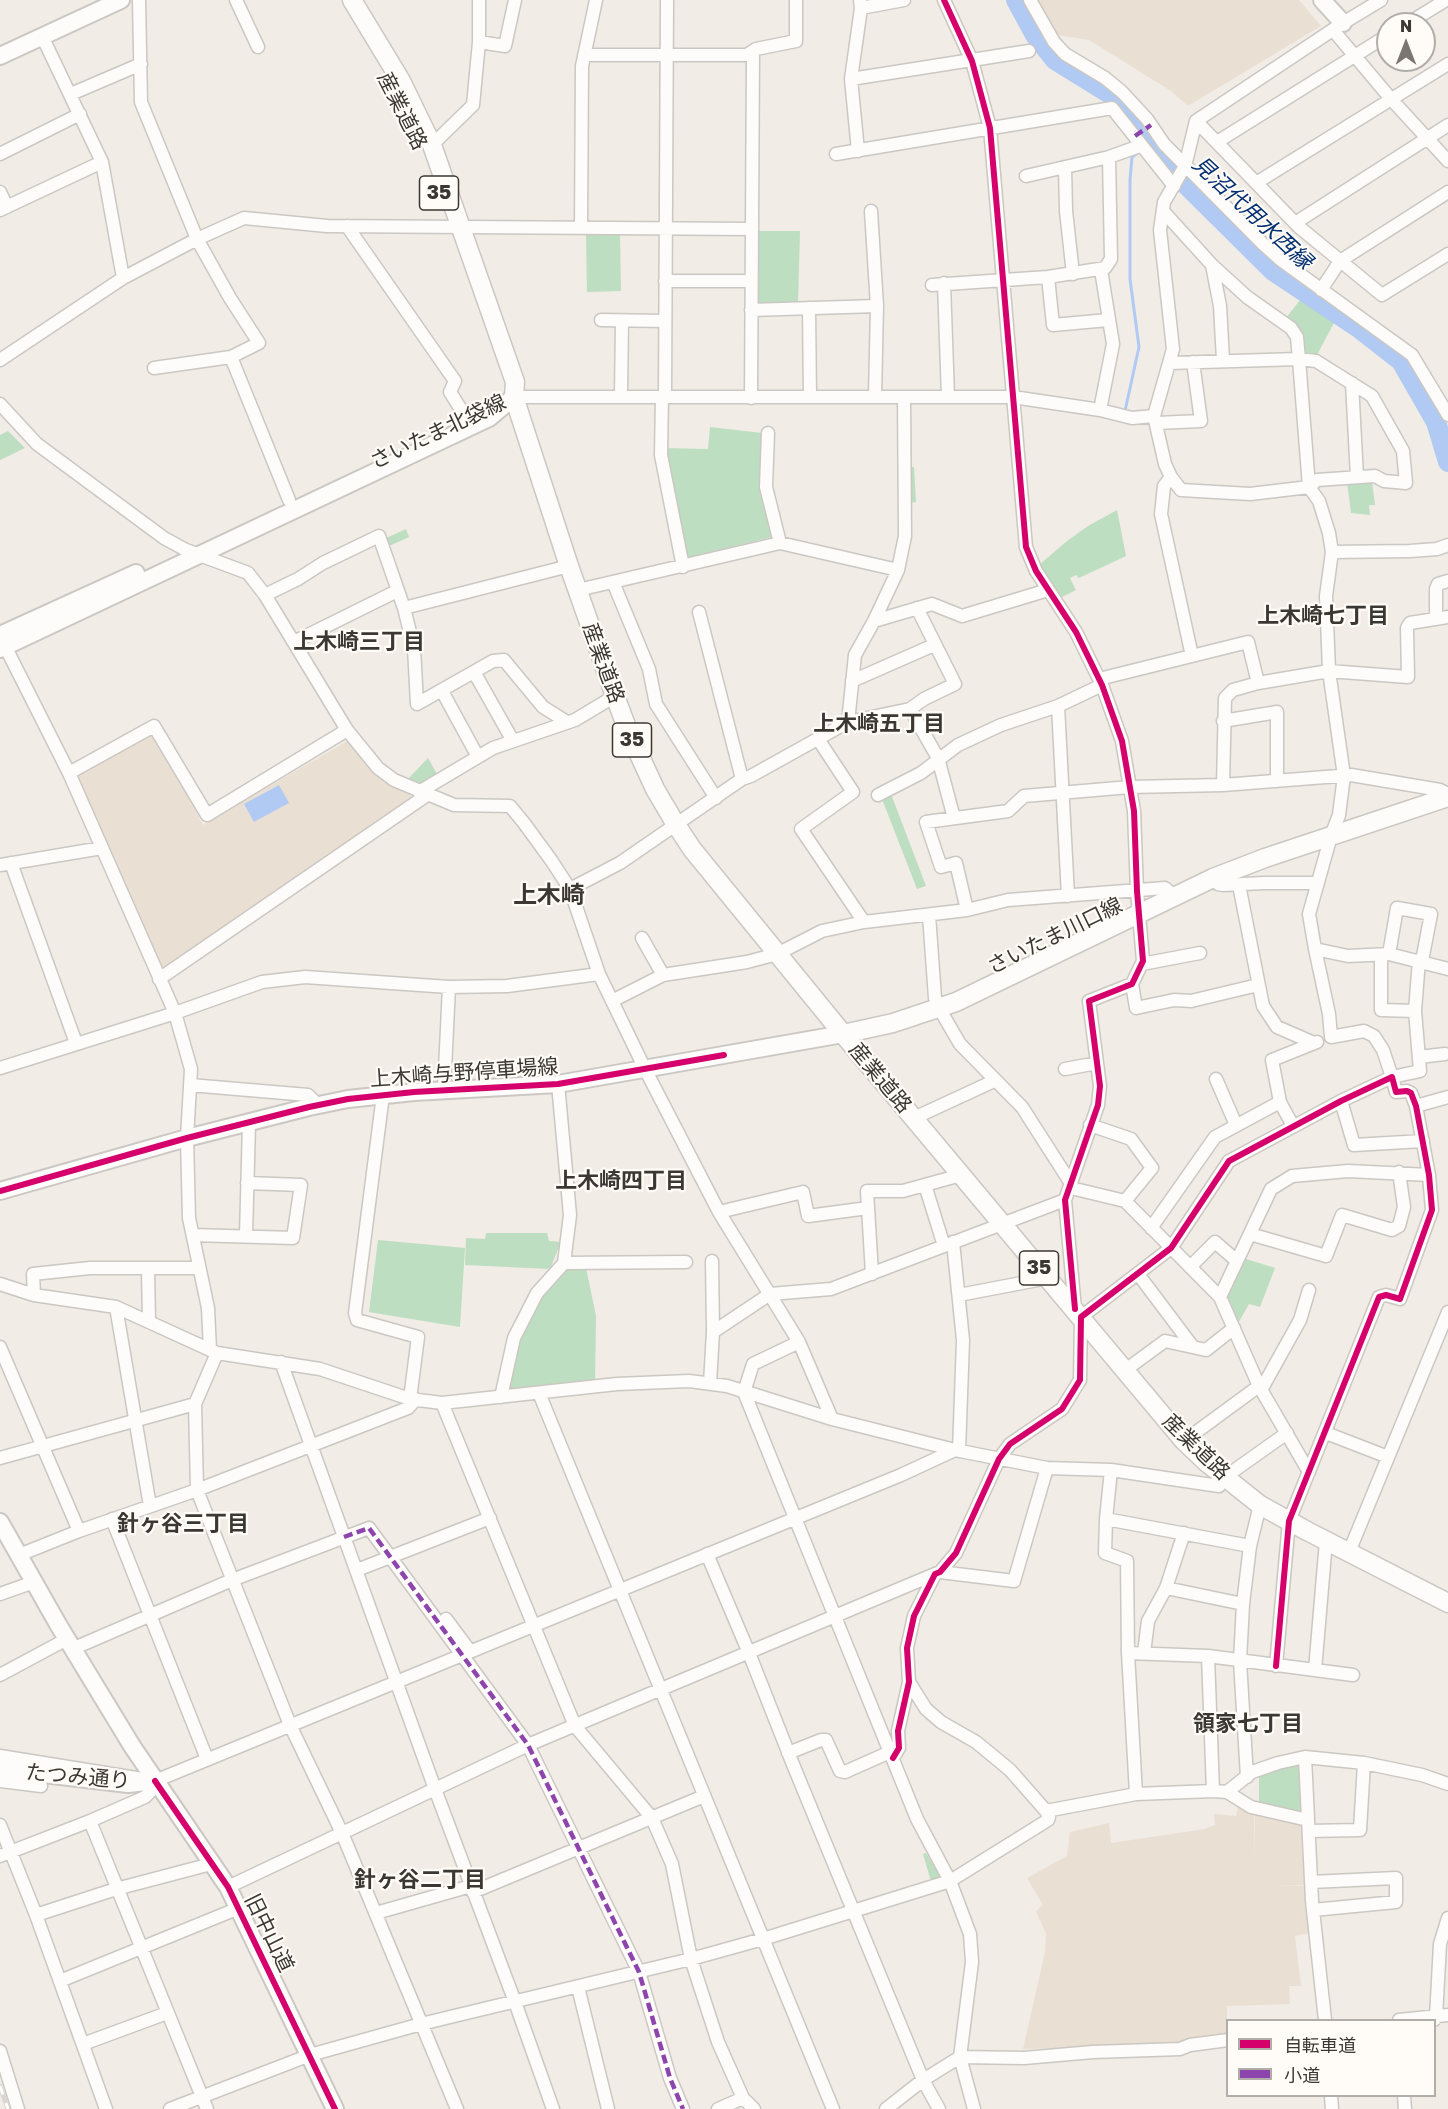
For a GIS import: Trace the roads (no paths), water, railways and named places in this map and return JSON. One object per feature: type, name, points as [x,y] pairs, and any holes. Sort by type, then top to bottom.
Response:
[{"type":"main road","points":[[0,56],[121,0]]},
{"type":"main road","name":"産業道路","points":[[339,0],[408,119],[456,226]]},
{"type":"main road","name":"産業道路","points":[[352,0],[400,81],[432,145],[503,385],[514,397],[569,566],[615,696],[641,760],[675,824],[711,874],[1184,1441],[1260,1505],[1448,1604]]},
{"type":"main road","points":[[1322,0],[1338,27]]},
{"type":"main road","name":"さいたま北袋線","points":[[3,654],[290,500],[514,397]]},
{"type":"main road","name":"さいたま北袋線","points":[[0,635],[192,553],[489,418],[514,397]]},
{"type":"main road","name":"さいたま川口線","points":[[843,1034],[893,1023],[939,1008],[988,987],[1213,878],[1448,796]]},
{"type":"main road","name":"上木崎与野停車場線","points":[[0,1191],[187,1138],[318,1105],[383,1095],[558,1084],[843,1034]]},
{"type":"main road","name":"旧中山道","points":[[0,1522],[69,1644],[155,1781],[228,1887],[335,2109]]},
{"type":"main road","name":"たつみ通り","points":[[0,1770],[37,1780],[128,1784],[155,1781]]},
{"type":"street","points":[[139,0],[141,102],[197,238],[230,298],[259,343],[231,357],[154,368]]},
{"type":"street","points":[[236,0],[258,47]]},
{"type":"street","points":[[432,145],[473,105],[479,42],[479,0]]},
{"type":"street","points":[[479,42],[504,46],[515,0]]},
{"type":"street","points":[[581,228],[584,55],[596,0]]},
{"type":"street","points":[[667,0],[665,321],[661,455],[683,567]]},
{"type":"street","points":[[584,55],[747,55],[756,49],[796,41],[796,0]]},
{"type":"street","points":[[858,151],[851,79],[860,4],[904,0]]},
{"type":"street","points":[[944,0],[972,61],[990,128],[1026,547],[1036,571],[1076,632],[1101,682],[1122,741],[1134,811],[1142,964],[1132,984],[1136,1008],[1174,1000],[1191,1000],[1258,985]]},
{"type":"street","points":[[1030,0],[1054,42],[1065,54],[1106,78],[1122,92],[1147,119],[1164,144],[1269,250],[1412,355],[1448,415]]},
{"type":"street","points":[[1169,363],[1223,360],[1299,359],[1316,361],[1372,396],[1403,451],[1406,483],[1384,481],[1375,476],[1317,480],[1309,487],[1250,494],[1181,490],[1171,477],[1166,464],[1155,419],[1169,363],[1173,349],[1160,230],[1164,202],[1185,166],[1196,120],[1381,0]]},
{"type":"street","points":[[1426,12],[1446,0]]},
{"type":"street","points":[[1338,27],[1354,56],[1448,161]]},
{"type":"street","points":[[42,36],[102,162],[123,278]]},
{"type":"street","points":[[1217,142],[1376,42]]},
{"type":"street","points":[[851,79],[1029,51]]},
{"type":"street","points":[[752,398],[753,52]]},
{"type":"street","points":[[71,94],[141,64]]},
{"type":"street","points":[[1256,183],[1448,64]]},
{"type":"street","points":[[836,154],[1112,108],[1174,186]]},
{"type":"street","points":[[0,154],[80,114]]},
{"type":"street","points":[[1196,120],[1295,223],[1382,295],[1448,254]]},
{"type":"street","points":[[1295,223],[1448,125]]},
{"type":"street","points":[[1026,176],[1109,157],[1137,147],[1138,142]]},
{"type":"street","points":[[948,397],[938,284],[1048,277],[1105,268],[1111,259],[1109,157]]},
{"type":"street","points":[[0,192],[4,209],[102,162]]},
{"type":"street","points":[[1065,167],[1066,211],[1073,274]]},
{"type":"street","points":[[1321,290],[1340,261],[1448,192]]},
{"type":"street","points":[[872,211],[877,306],[875,396]]},
{"type":"street","points":[[1163,211],[1212,265],[1247,297],[1291,328],[1297,337],[1309,487],[1320,501],[1332,552],[1326,596],[1329,671],[1344,776],[1339,815],[1330,836],[1309,914],[1329,1014],[1331,1037]]},
{"type":"street","points":[[0,360],[123,278],[197,238],[244,219],[347,226],[751,229]]},
{"type":"street","points":[[347,226],[455,381],[450,392],[467,418]]},
{"type":"street","points":[[1212,265],[1220,306],[1223,360]]},
{"type":"street","points":[[1100,410],[1113,345],[1101,270]]},
{"type":"street","points":[[1048,277],[1053,325],[1108,320]]},
{"type":"street","points":[[665,281],[751,280]]},
{"type":"street","points":[[751,310],[877,306]]},
{"type":"street","points":[[809,308],[810,398]]},
{"type":"street","points":[[601,320],[665,321]]},
{"type":"street","points":[[621,396],[622,321]]},
{"type":"street","points":[[231,357],[290,500]]},
{"type":"street","points":[[514,397],[1013,397],[1100,410],[1132,418],[1201,421],[1193,362]]},
{"type":"street","points":[[1352,383],[1357,477]]},
{"type":"street","points":[[848,722],[855,655],[898,570],[905,536],[904,397]]},
{"type":"street","points":[[0,404],[37,444],[164,538],[192,553],[248,573],[265,595],[347,730],[378,768],[394,780],[454,805],[510,806],[570,889],[599,974],[645,1069],[719,1212],[799,1342],[832,1419]]},
{"type":"street","points":[[768,433],[766,487],[780,543]]},
{"type":"street","points":[[1171,477],[1164,486],[1161,514],[1192,656]]},
{"type":"street","points":[[265,595],[298,579],[322,563],[379,536],[404,608],[414,648],[417,704],[493,661],[504,660],[543,707],[567,722]]},
{"type":"street","points":[[578,590],[780,543],[898,570]]},
{"type":"street","points":[[1332,552],[1410,551],[1437,549],[1448,545]]},
{"type":"street","points":[[404,608],[569,566]]},
{"type":"street","points":[[1223,785],[1225,698],[1233,690],[1329,671],[1408,677],[1407,628],[1410,623],[1442,617],[1436,589],[1438,584],[1448,581]]},
{"type":"street","points":[[613,582],[649,669],[656,704],[716,798]]},
{"type":"street","points":[[874,621],[932,604],[962,615],[1048,590]]},
{"type":"street","points":[[294,642],[398,591]]},
{"type":"street","points":[[570,889],[620,863],[742,779],[848,722],[910,710],[924,699],[955,684],[916,608]]},
{"type":"street","points":[[699,612],[742,779]]},
{"type":"street","points":[[878,795],[921,772],[958,745],[1001,725],[1058,706],[1101,682],[1248,642],[1257,684]]},
{"type":"street","points":[[852,681],[934,645]]},
{"type":"street","points":[[3,654],[69,773],[175,1012],[192,1069],[187,1138],[189,1218],[208,1308],[213,1351],[195,1404],[197,1490],[290,1725],[342,1833],[457,2109]]},
{"type":"street","points":[[474,672],[513,741]]},
{"type":"street","points":[[442,691],[478,757]]},
{"type":"street","points":[[159,979],[423,793],[478,757],[493,748],[567,722],[615,696]]},
{"type":"street","points":[[1058,706],[1068,896]]},
{"type":"street","points":[[910,710],[938,758],[954,818]]},
{"type":"street","points":[[1223,721],[1276,712],[1277,781]]},
{"type":"street","points":[[69,773],[154,726],[207,815],[347,730]]},
{"type":"street","points":[[818,739],[853,792],[801,829],[864,922]]},
{"type":"street","points":[[967,910],[956,863],[941,867],[926,822],[1008,811],[1024,796],[1130,787],[1223,785],[1344,776],[1374,778],[1440,790],[1448,796]]},
{"type":"street","points":[[76,1043],[6,864],[102,848]]},
{"type":"street","points":[[1213,878],[1218,884],[1317,883]]},
{"type":"street","points":[[1239,885],[1263,1006],[1277,1027],[1314,1043]]},
{"type":"street","points":[[612,1001],[663,975],[747,962],[777,954],[822,931],[864,922],[967,910],[1008,900],[1165,888],[1174,896]]},
{"type":"street","points":[[1078,1313],[1138,1274],[1171,1248],[1229,1161],[1341,1101],[1392,1077],[1420,1071],[1415,1011],[1421,961],[1431,914],[1397,908],[1385,954],[1382,1010],[1415,1011]]},
{"type":"street","points":[[929,915],[935,998],[939,1008],[960,1044],[1022,1107],[1069,1191]]},
{"type":"street","points":[[642,938],[663,975]]},
{"type":"street","points":[[1315,949],[1348,956],[1385,954],[1448,969]]},
{"type":"street","points":[[1142,964],[1200,954]]},
{"type":"street","points":[[0,1068],[262,982],[305,977],[449,987],[507,986],[599,974]]},
{"type":"street","points":[[788,1753],[820,1740],[826,1740],[840,1771],[845,1772],[891,1755],[899,1748],[898,1731],[909,1682],[907,1648],[914,1617],[937,1573],[956,1553],[999,1459],[1010,1444],[1062,1408],[1080,1380],[1078,1313],[1069,1191],[1098,1105],[1100,1086],[1089,1001],[1132,984]]},
{"type":"street","points":[[444,1090],[449,987]]},
{"type":"street","points":[[1276,1666],[1289,1521],[1380,1297],[1386,1295],[1400,1299],[1432,1209],[1429,1175],[1416,1106],[1411,1093],[1396,1092],[1383,1050],[1374,1036],[1364,1031],[1331,1037],[1272,1060],[1280,1102],[1293,1126]]},
{"type":"street","points":[[1419,1057],[1445,1054]]},
{"type":"street","points":[[1065,1069],[1097,1063]]},
{"type":"street","points":[[1216,1079],[1236,1125]]},
{"type":"street","points":[[914,1118],[994,1081]]},
{"type":"street","points":[[501,1397],[514,1338],[537,1293],[564,1263],[570,1215],[558,1084]]},
{"type":"street","points":[[190,1085],[308,1095],[318,1105]]},
{"type":"street","points":[[19,1555],[79,1531],[197,1490],[408,1408],[413,1399],[418,1337],[357,1320],[355,1313],[383,1095]]},
{"type":"street","points":[[1416,1106],[1448,1097]]},
{"type":"street","points":[[1341,1101],[1354,1144],[1423,1141]]},
{"type":"street","points":[[1151,1228],[1215,1137],[1280,1102]]},
{"type":"street","points":[[246,1236],[249,1123]]},
{"type":"street","points":[[1090,1125],[1131,1139],[1152,1168],[1125,1201]]},
{"type":"street","points":[[1220,1297],[1271,1189],[1292,1176],[1348,1171],[1429,1175]]},
{"type":"street","points":[[1250,1234],[1326,1256],[1342,1215],[1392,1230],[1399,1226],[1404,1208],[1399,1172]]},
{"type":"street","points":[[872,1274],[867,1191],[903,1191],[961,1175]]},
{"type":"street","points":[[193,1235],[293,1238],[301,1185],[247,1183]]},
{"type":"street","points":[[925,1185],[948,1244],[958,1294],[963,1340],[957,1451]]},
{"type":"street","points":[[713,1332],[770,1294],[831,1289],[1002,1224],[1069,1191],[1125,1201],[1220,1297],[1260,1388],[1310,1472]]},
{"type":"street","points":[[719,1212],[803,1192],[808,1216],[868,1208]]},
{"type":"street","points":[[1190,1266],[1215,1242],[1237,1261]]},
{"type":"street","points":[[710,1383],[713,1332],[712,1261]]},
{"type":"street","points":[[564,1263],[686,1262]]},
{"type":"street","points":[[34,1295],[33,1274],[90,1268],[199,1268]]},
{"type":"street","points":[[147,1268],[149,1322]]},
{"type":"street","points":[[1138,1274],[1193,1347]]},
{"type":"street","points":[[958,1294],[1048,1278]]},
{"type":"street","points":[[0,1284],[34,1295],[116,1307],[213,1351],[320,1369],[413,1399],[442,1403],[617,1384],[689,1381],[710,1383],[832,1419],[957,1451],[1047,1468],[1111,1470],[1219,1486],[1226,1477],[1287,1433]]},
{"type":"street","points":[[1184,1441],[1260,1388],[1300,1320],[1310,1290]]},
{"type":"street","points":[[116,1307],[150,1506]]},
{"type":"street","points":[[1349,1552],[1448,1312]]},
{"type":"street","points":[[1124,1371],[1165,1341],[1206,1350],[1234,1328]]},
{"type":"street","points":[[799,1342],[753,1364],[744,1392],[917,1818],[950,1881],[970,1934],[972,1953],[960,2057],[974,2109]]},
{"type":"street","points":[[0,1347],[79,1531]]},
{"type":"street","points":[[281,1362],[553,2109]]},
{"type":"street","points":[[539,1393],[833,2109]]},
{"type":"street","points":[[442,1403],[575,1726],[652,1818],[672,1864],[691,1959],[718,2042],[743,2098],[754,2109]]},
{"type":"street","points":[[0,1458],[195,1404]]},
{"type":"street","points":[[1326,1433],[1388,1457]]},
{"type":"street","points":[[0,1756],[155,1781],[957,1451]]},
{"type":"street","points":[[228,1887],[528,1745],[937,1573],[1014,1581],[1047,1468]]},
{"type":"street","points":[[1111,1470],[1105,1553],[1127,1561],[1128,1653],[1136,1794]]},
{"type":"street","points":[[1247,1777],[1240,1661],[1243,1604],[1250,1546],[1260,1505]]},
{"type":"street","points":[[357,1570],[490,1518]]},
{"type":"street","points":[[112,1519],[207,1759]]},
{"type":"street","points":[[1106,1519],[1250,1546]]},
{"type":"street","points":[[0,1675],[69,1644],[149,1616],[232,1580],[369,1528],[466,1653]]},
{"type":"street","points":[[1144,1653],[1148,1621],[1166,1588],[1184,1533]]},
{"type":"street","points":[[1315,1670],[1326,1540]]},
{"type":"street","points":[[707,1554],[853,1911],[924,2080],[939,2109]]},
{"type":"street","points":[[0,1594],[34,1582]]},
{"type":"street","points":[[1166,1588],[1243,1604]]},
{"type":"street","points":[[446,1619],[528,1745],[639,1972],[670,2078],[683,2109]]},
{"type":"street","points":[[1128,1653],[1208,1656],[1353,1675]]},
{"type":"street","points":[[1208,1656],[1213,1791]]},
{"type":"street","points":[[170,2109],[310,2055],[421,2024],[691,1959],[950,1881],[1048,1820],[1046,1811],[1010,1770],[976,1742],[941,1722],[926,1709],[909,1682]]},
{"type":"street","points":[[1227,1792],[1252,1772],[1305,1757],[1364,1763],[1422,1775],[1448,1784]]},
{"type":"street","points":[[1305,1757],[1313,1910],[1325,2019]]},
{"type":"street","points":[[1046,1811],[1136,1794],[1213,1791],[1227,1792],[1251,1807],[1309,1825],[1360,1830],[1364,1763]]},
{"type":"street","points":[[0,1781],[37,1780]]},
{"type":"street","points":[[5,1854],[145,1797],[155,1781]]},
{"type":"street","points":[[376,1914],[472,1889],[579,1849],[704,1796]]},
{"type":"street","points":[[90,1821],[207,2109]]},
{"type":"street","points":[[0,1825],[5,1854],[36,1915],[106,2109]]},
{"type":"street","points":[[36,1915],[116,1889],[211,1864]]},
{"type":"street","points":[[1311,1882],[1396,1878],[1395,1902],[1313,1910]]},
{"type":"street","points":[[60,1981],[239,1908]]},
{"type":"street","points":[[1412,2019],[1439,2017],[1440,1944],[1448,1918]]},
{"type":"street","points":[[578,1986],[608,2109]]},
{"type":"street","points":[[82,2044],[167,2013]]},
{"type":"street","points":[[886,2109],[924,2080],[960,2057],[1024,2058],[1093,2052],[1180,2049],[1190,2045],[1226,2040]]},
{"type":"street","points":[[0,2051],[18,2109]]},
{"type":"street","points":[[718,2109],[743,2098]]},
{"type":"water","points":[[279,785],[289,803],[254,822],[244,804]]},
{"type":"waterway","name":"見沼代用水西縁","points":[[1016,0],[1035,35],[1055,60],[1110,94],[1128,113],[1168,167],[1273,271],[1360,329],[1401,361],[1436,422],[1448,462]]},
{"type":"waterway","points":[[1125,411],[1139,347],[1130,279],[1130,180],[1132,157],[1139,152]]},
{"type":"railway","points":[[0,2086],[8,2109]]},
{"type":"district","name":"上木崎七丁目","points":[[1323,616]]},
{"type":"district","name":"上木崎三丁目","points":[[359,642]]},
{"type":"district","name":"上木崎五丁目","points":[[879,724]]},
{"type":"district","name":"上木崎","points":[[549,895]]},
{"type":"district","name":"上木崎四丁目","points":[[621,1181]]},
{"type":"district","name":"針ヶ谷三丁目","points":[[183,1524]]},
{"type":"district","name":"領家七丁目","points":[[1248,1724]]},
{"type":"district","name":"針ヶ谷二丁目","points":[[420,1880]]}]
